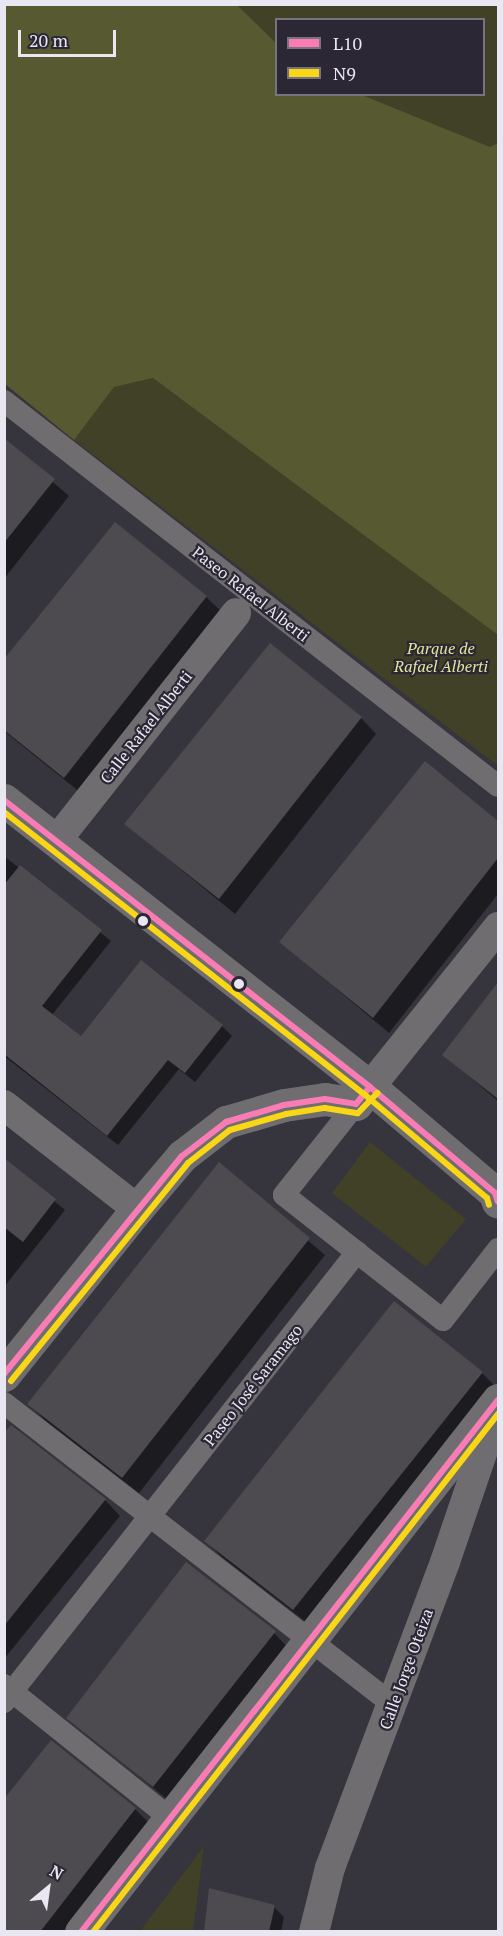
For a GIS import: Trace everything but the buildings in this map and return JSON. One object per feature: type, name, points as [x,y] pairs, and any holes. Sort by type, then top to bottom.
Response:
[{"type":"street","name":"Paseo Rafael Alberti","points":[[4,401],[498,786]]},
{"type":"street","name":"Calle Rafael Alberti","points":[[57,840],[236,613]]},
{"type":"street","points":[[4,800],[57,840],[363,1096],[495,1193],[498,1202]]},
{"type":"street","points":[[498,927],[284,1195],[443,1320],[498,1250]]},
{"type":"street","points":[[4,1375],[136,1209],[182,1156],[226,1122],[284,1105],[363,1096]]},
{"type":"street","points":[[4,1105],[136,1209]]},
{"type":"street","name":"Paseo José Saramago","points":[[170,1818],[7,1693],[149,1517],[357,1252]]},
{"type":"street","points":[[81,1932],[498,1400]]},
{"type":"street","points":[[4,1403],[393,1705]]},
{"type":"street","name":"Calle Jorge Oteiza","points":[[314,1932],[330,1868],[393,1705],[498,1406]]},
{"type":"green space","points":[[4,5],[237,5],[275,42],[275,96],[364,96],[490,147],[498,143],[498,635],[153,378],[114,387],[74,440],[5,384]]},
{"type":"green space","points":[[237,5],[498,5],[498,144],[490,147],[364,96],[485,96],[485,18],[275,18],[275,42]]},
{"type":"green space","name":"Parque de Rafael Alberti","points":[[153,378],[498,635],[498,766],[74,440],[114,387]]},
{"type":"green space","points":[[370,1142],[466,1219],[426,1267],[332,1193]]},
{"type":"green space","points":[[204,1846],[193,1931],[140,1931]]},
{"type":"transit line","name":"L10","points":[[4,800],[370,1087],[495,1193],[498,1202]]},
{"type":"transit line","name":"N9","points":[[4,812],[364,1094],[487,1198],[489,1205]]},
{"type":"transit line","name":"L10","points":[[4,1374],[182,1156],[226,1122],[284,1105],[325,1099],[356,1104],[370,1087]]},
{"type":"transit line","name":"N9","points":[[11,1381],[188,1163],[230,1130],[286,1114],[325,1108],[358,1113],[377,1093]]},
{"type":"transit line","name":"L10","points":[[81,1932],[498,1400]]},
{"type":"transit line","name":"N9","points":[[93,1932],[498,1414]]}]
